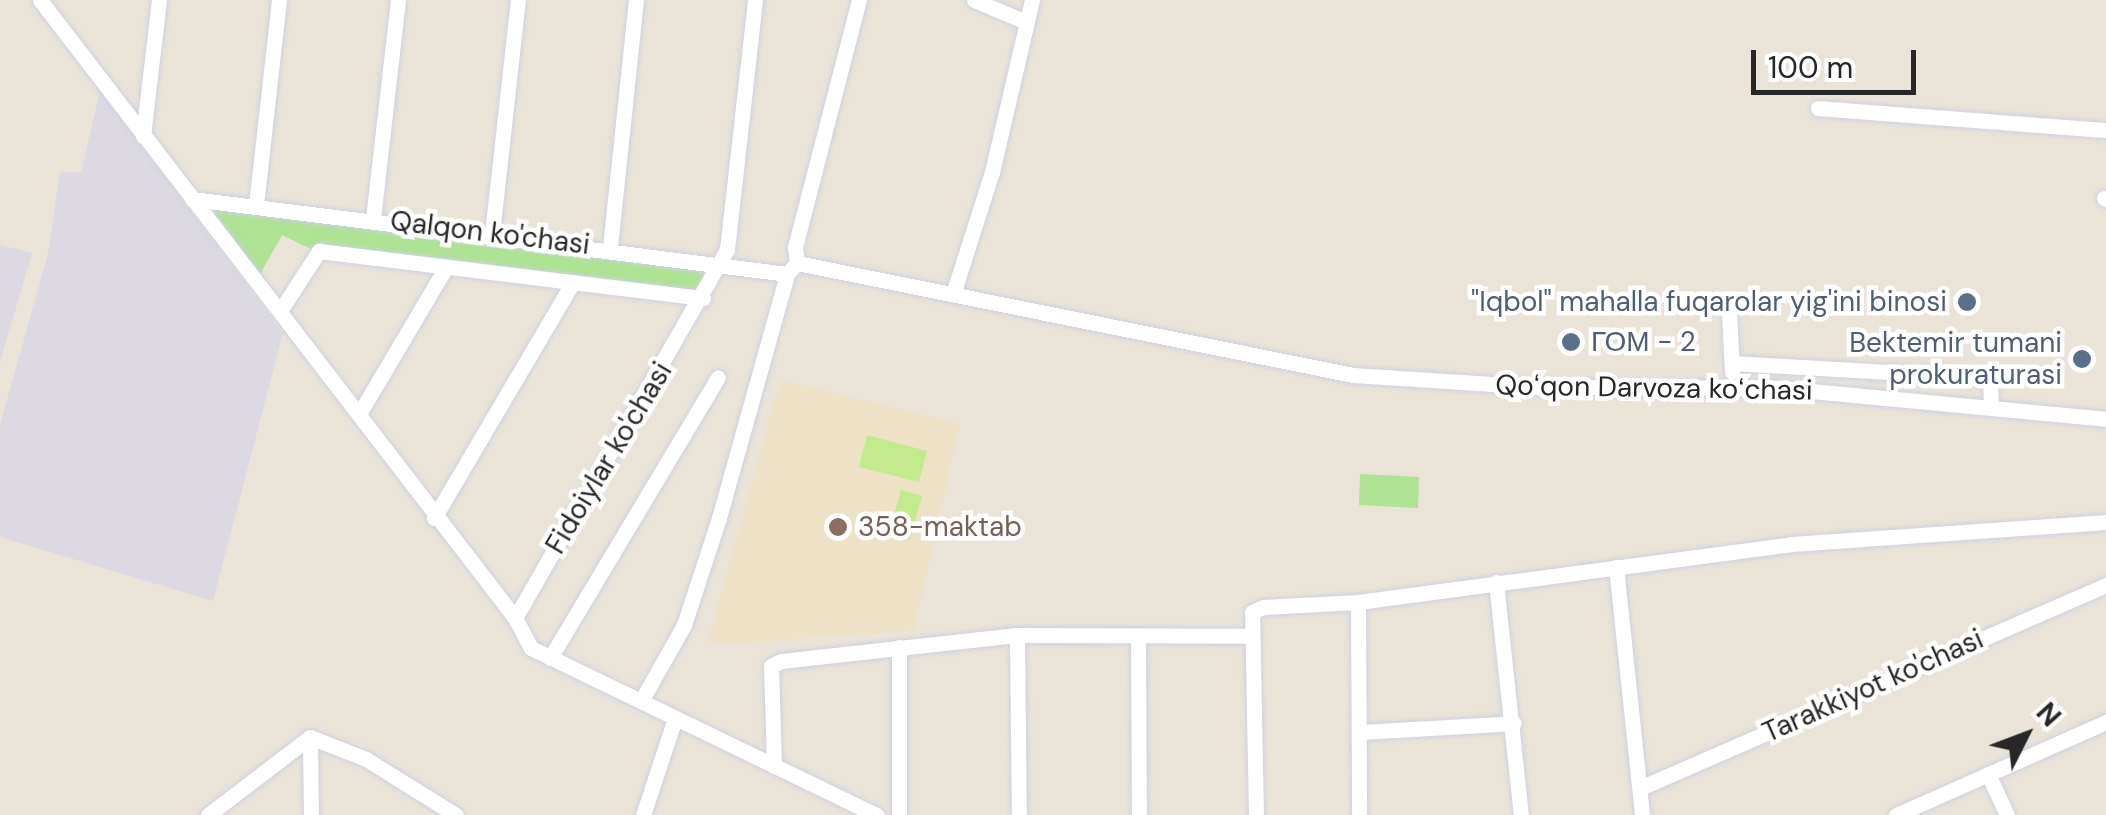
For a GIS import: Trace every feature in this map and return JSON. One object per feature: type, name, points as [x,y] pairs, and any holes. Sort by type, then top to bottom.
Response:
[{"type":"street","points":[[40,0],[280,310],[434,518],[515,618],[526,643],[877,815]]},
{"type":"street","points":[[143,136],[159,0]]},
{"type":"street","points":[[256,205],[278,0]]},
{"type":"street","points":[[373,219],[398,0]]},
{"type":"street","points":[[492,234],[518,0]]},
{"type":"street","points":[[610,247],[636,0]]},
{"type":"street","name":"Fidoiylar ko'chasi","points":[[515,618],[722,261],[756,0]]},
{"type":"street","points":[[641,702],[689,612],[792,268],[859,0]]},
{"type":"street","points":[[974,0],[978,7],[1026,22]]},
{"type":"street","points":[[953,294],[992,172],[1032,0]]},
{"type":"street","points":[[1818,108],[2106,130]]},
{"type":"street","name":"Qalqon ko'chasi","points":[[192,199],[792,268],[953,294]]},
{"type":"street","points":[[280,310],[319,250],[703,298]]},
{"type":"street","points":[[359,414],[446,267]]},
{"type":"street","points":[[434,518],[574,282]]},
{"type":"street","name":"Qoʻqon Darvoza koʻchasi","points":[[953,294],[1380,378],[1540,388],[1732,386],[1990,405],[2106,419]]},
{"type":"street","points":[[1729,312],[1732,386]]},
{"type":"street","points":[[1732,363],[1990,378],[1990,405]]},
{"type":"street","name":"Fidoiylar ko'chasi","points":[[550,658],[718,377]]},
{"type":"street","points":[[1256,815],[1252,612],[1263,607],[1358,602],[1792,544],[2106,522]]},
{"type":"street","points":[[1616,566],[1642,815]]},
{"type":"street","points":[[1496,582],[1521,815]]},
{"type":"street","name":"Tarakkiyot ko'chasi","points":[[1640,788],[2106,585]]},
{"type":"street","points":[[1358,602],[1359,815]]},
{"type":"street","points":[[774,766],[771,666],[899,647],[1017,636],[1252,636]]},
{"type":"street","points":[[1017,636],[1019,815]]},
{"type":"street","points":[[1138,636],[1138,815]]},
{"type":"street","points":[[899,647],[899,815]]},
{"type":"street","points":[[643,815],[675,718]]},
{"type":"street","points":[[1896,815],[2106,722]]},
{"type":"street","points":[[1360,732],[1514,723]]},
{"type":"street","points":[[310,737],[366,759],[456,815]]},
{"type":"street","points":[[208,815],[310,737]]},
{"type":"street","points":[[310,737],[311,815]]},
{"type":"street","points":[[1988,774],[2007,815]]},
{"type":"street","points":[[426,797],[427,815]]},
{"type":"shaded area","points":[[100,91],[283,333],[213,601],[0,537],[0,425],[48,254],[60,171],[81,173]]},
{"type":"shaded area","points":[[0,245],[32,253],[0,362]]},
{"type":"shaded area","name":"358-maktab","points":[[780,380],[960,424],[914,630],[707,645]]},
{"type":"green space","points":[[207,206],[712,268],[699,293],[315,251],[282,235],[260,274]]},
{"type":"green space","points":[[867,435],[927,451],[919,482],[859,467]]},
{"type":"green space","points":[[1360,474],[1419,477],[1418,508],[1359,505]]},
{"type":"green space","points":[[901,490],[922,496],[910,539],[889,533]]},
{"type":"place","name":"\"Iqbol\" mahalla fuqarolar yig'ini binosi","points":[[1967,302]]},
{"type":"place","name":"ГОМ - 2","points":[[1571,342]]},
{"type":"place","name":"Bektemir tumani prokuraturasi","points":[[2082,359]]},
{"type":"place","name":"358-maktab","points":[[838,527]]}]
